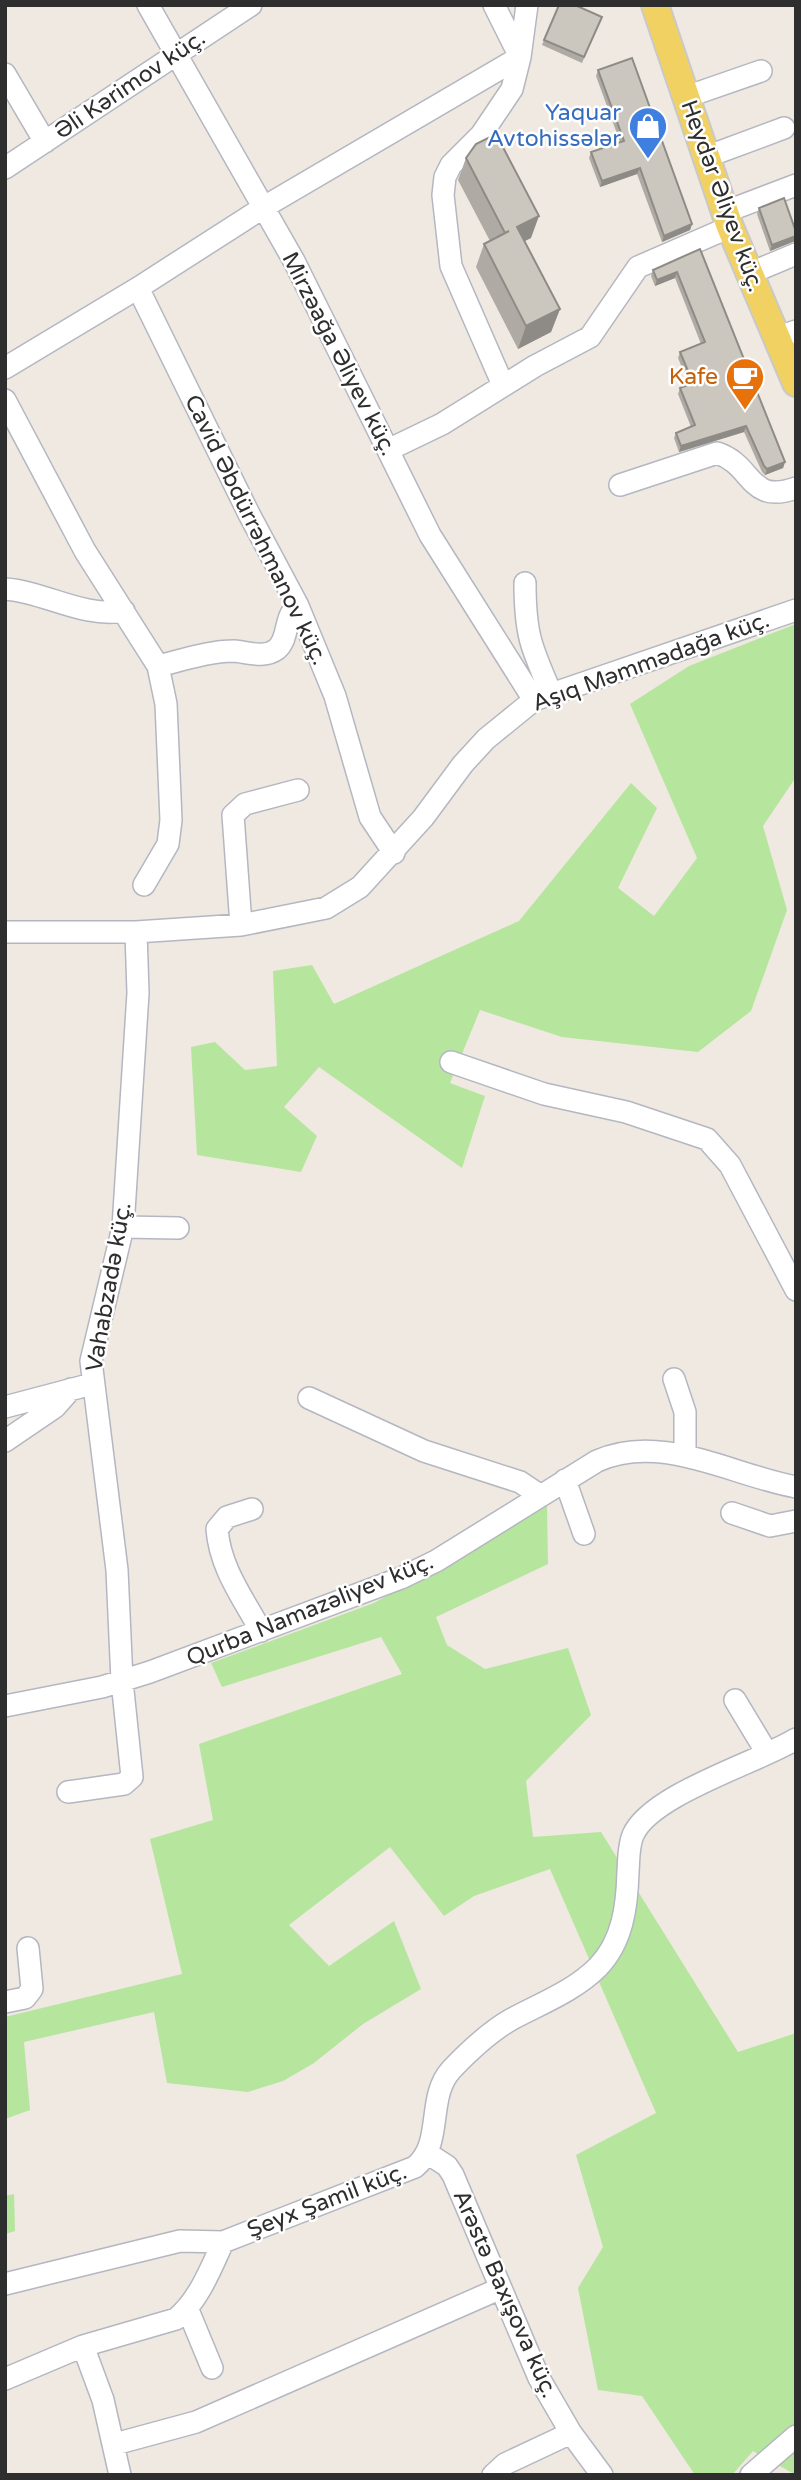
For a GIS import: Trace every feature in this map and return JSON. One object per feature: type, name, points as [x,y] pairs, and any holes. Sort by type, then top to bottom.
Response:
[{"type":"main road","name":"Heydər Əliyev küç.","points":[[655,5],[727,220],[748,274],[786,335],[796,383]]},
{"type":"street","name":"Mirzəağa Əliyev küç.","points":[[148,5],[264,207],[458,584],[542,697]]},
{"type":"street","name":"Əli Kərimov küç.","points":[[5,168],[251,5]]},
{"type":"street","points":[[494,5],[520,57]]},
{"type":"street","points":[[503,385],[451,266],[443,195],[445,177],[451,165],[481,135],[512,89],[520,57],[527,5]]},
{"type":"street","points":[[5,368],[138,288],[264,207],[520,57]]},
{"type":"street","points":[[686,97],[761,71]]},
{"type":"street","name":"Əli Kərimov küç.","points":[[5,74],[45,142]]},
{"type":"street","points":[[706,157],[784,128]]},
{"type":"street","points":[[388,450],[442,424],[503,385],[590,337],[638,267],[796,185]]},
{"type":"street","points":[[748,274],[796,254]]},
{"type":"street","name":"Cavid Əbdürrəhmanov küç.","points":[[138,288],[248,514],[298,606],[335,696],[370,817],[394,853]]},
{"type":"street","points":[[5,400],[85,551],[158,666],[166,704],[171,820],[168,844],[144,885]]},
{"type":"street","points":[[620,485],[717,453],[739,464],[754,486],[765,492],[796,488]]},
{"type":"street","points":[[525,583],[525,625],[542,697]]},
{"type":"street","points":[[5,589],[88,611],[107,614],[124,611]]},
{"type":"street","points":[[158,666],[213,653],[263,654],[277,649],[283,639],[290,611],[298,606]]},
{"type":"street","name":"Aşıq Məmmədağa küç.","points":[[5,932],[136,933],[241,925],[326,908],[360,887],[394,853],[486,738],[542,697],[796,610]]},
{"type":"street","points":[[241,925],[233,815],[245,804],[298,790]]},
{"type":"street","name":"Vahabzadə küç.","points":[[68,1792],[124,1784],[132,1777],[122,1681],[117,1570],[109,1490],[82,1386],[123,1227],[138,993],[136,933]]},
{"type":"street","points":[[451,1062],[544,1094],[626,1112],[707,1139],[730,1165],[796,1290]]},
{"type":"street","points":[[123,1227],[178,1228]]},
{"type":"street","points":[[674,1379],[685,1412],[685,1456]]},
{"type":"street","points":[[5,1407],[82,1386]]},
{"type":"street","points":[[5,1441],[82,1386]]},
{"type":"street","points":[[309,1398],[424,1451],[529,1485],[541,1496]]},
{"type":"street","name":"Qurba Namazəliyev küç.","points":[[5,1706],[122,1681],[401,1578],[436,1561],[615,1452],[656,1451],[685,1456],[796,1487]]},
{"type":"street","points":[[565,1480],[584,1534]]},
{"type":"street","points":[[252,1509],[227,1517],[217,1530],[223,1562],[261,1631]]},
{"type":"street","points":[[732,1513],[770,1526],[796,1521]]},
{"type":"street","points":[[735,1700],[767,1753]]},
{"type":"street","name":"Şeyx Şamil küç.","points":[[5,2284],[180,2241],[223,2242],[415,2167],[428,2153],[436,2098],[450,2072],[488,2035],[582,1980],[599,1966],[611,1949],[626,1908],[629,1847],[633,1834],[647,1817],[713,1778],[796,1739]]},
{"type":"street","points":[[5,2003],[25,1998],[32,1989],[28,1948]]},
{"type":"street","name":"Arəstə Baxışova küç.","points":[[428,2153],[447,2166],[464,2196],[499,2289],[539,2378],[571,2433],[602,2475]]},
{"type":"street","points":[[5,2379],[83,2346],[165,2324],[188,2310],[223,2242]]},
{"type":"street","points":[[115,2444],[196,2422],[499,2289]]},
{"type":"street","points":[[188,2310],[212,2368]]},
{"type":"street","points":[[83,2346],[115,2444],[120,2475]]},
{"type":"street","points":[[493,2475],[505,2464],[571,2433]]},
{"type":"street","points":[[751,2475],[796,2436]]},
{"type":"green space","points":[[796,624],[796,777],[763,826],[787,910],[751,1011],[698,1052],[562,1037],[480,1010],[450,1083],[485,1096],[462,1168],[319,1067],[284,1107],[317,1136],[301,1172],[197,1155],[191,1047],[215,1042],[245,1070],[277,1066],[273,971],[312,965],[334,1004],[519,921],[631,783],[657,808],[618,888],[654,916],[697,858],[630,704],[689,666]]},
{"type":"green space","points":[[547,1506],[548,1564],[436,1617],[447,1645],[485,1669],[568,1648],[591,1715],[526,1781],[533,1837],[601,1832],[738,2052],[796,2033],[796,2475],[753,2451],[732,2475],[695,2475],[642,2396],[598,2390],[578,2288],[603,2247],[576,2155],[656,2113],[550,1869],[474,1896],[444,1916],[390,1847],[289,1925],[329,1966],[394,1921],[421,1989],[363,2024],[314,2063],[283,2081],[248,2092],[167,2083],[154,2012],[24,2042],[30,2110],[5,2119],[5,2017],[182,1974],[150,1839],[213,1820],[199,1744],[402,1674],[381,1637],[222,1687],[211,1663],[374,1603]]},
{"type":"green space","points":[[14,2194],[15,2231],[5,2234],[5,2196]]},
{"type":"building","points":[[559,5],[575,5],[602,17],[584,57],[544,40]]},
{"type":"building","points":[[632,58],[692,224],[664,236],[640,168],[602,181],[591,152],[624,141],[598,70]]},
{"type":"building","points":[[496,134],[539,216],[517,227],[560,309],[526,326],[484,244],[509,231],[505,233],[466,158],[476,144]]},
{"type":"building","points":[[784,198],[796,236],[772,245],[759,208]]},
{"type":"building","points":[[700,249],[785,462],[767,469],[746,426],[681,446],[676,433],[695,425],[680,388],[693,383],[680,352],[705,342],[677,272],[657,280],[653,270]]},
{"type":"place","name":"Yaquar Avtohissələr","points":[[648,160]]},
{"type":"place","name":"Kafe","points":[[745,411]]}]
